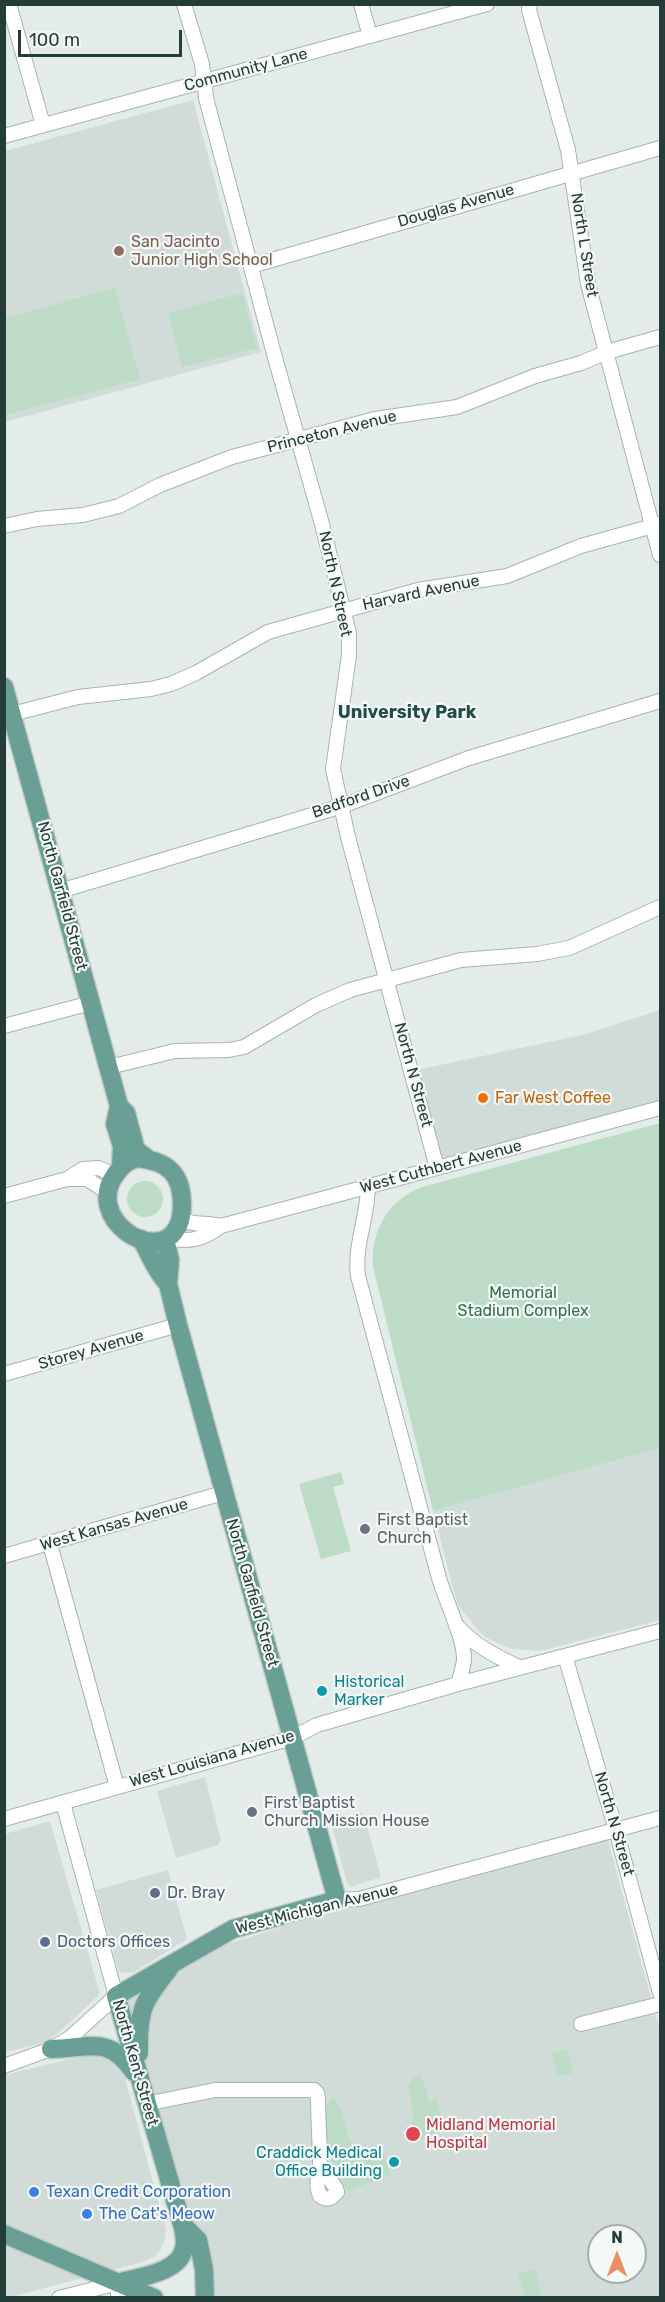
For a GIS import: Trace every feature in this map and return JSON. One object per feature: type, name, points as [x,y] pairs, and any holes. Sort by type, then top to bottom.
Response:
[{"type":"main road","name":"North Garfield Street","points":[[4,687],[119,1106]]},
{"type":"main road","points":[[119,1106],[126,1113],[136,1150],[172,1171],[179,1181],[181,1219],[174,1233],[166,1239],[154,1242],[124,1231],[107,1203],[107,1192],[118,1170],[122,1146],[115,1124],[119,1106]]},
{"type":"main road","points":[[118,1170],[127,1161],[137,1158],[148,1159]]},
{"type":"main road","points":[[141,1239],[150,1253],[156,1271],[168,1284]]},
{"type":"main road","points":[[166,1239],[170,1260],[168,1284]]},
{"type":"main road","name":"North Garfield Street","points":[[168,1284],[223,1493],[338,1900]]},
{"type":"main road","name":"West Michigan Avenue","points":[[116,1996],[233,1929],[338,1900]]},
{"type":"main road","points":[[139,2079],[139,2029],[144,2002],[175,1962]]},
{"type":"main road","name":"North Kent Street","points":[[116,1996],[182,2224],[184,2249],[177,2262],[118,2290]]},
{"type":"main road","points":[[51,2049],[93,2046],[114,2049],[125,2058],[139,2079]]},
{"type":"main road","points":[[182,2224],[198,2240],[204,2269],[205,2298]]},
{"type":"main road","points":[[4,2234],[118,2290],[154,2298]]},
{"type":"street","points":[[9,4],[43,125]]},
{"type":"street","name":"North N Street","points":[[184,4],[202,64],[206,98],[349,633],[349,655],[333,769],[348,837],[437,1168]]},
{"type":"street","points":[[361,4],[370,36]]},
{"type":"street","name":"Community Lane","points":[[4,135],[487,4]]},
{"type":"street","name":"North L Street","points":[[530,4],[529,10],[573,173],[588,284],[657,525],[660,555]]},
{"type":"street","name":"Douglas Avenue","points":[[251,266],[660,148]]},
{"type":"street","name":"Princeton Avenue","points":[[4,526],[37,519],[83,515],[119,506],[194,471],[232,457],[375,419],[457,407],[528,379],[660,337]]},
{"type":"street","name":"Harvard Avenue","points":[[12,714],[78,697],[151,689],[171,684],[196,673],[268,632],[418,590],[507,576],[581,546],[657,525]]},
{"type":"street","name":"Bedford Drive","points":[[60,891],[342,806],[469,758],[660,701]]},
{"type":"street","points":[[109,1067],[175,1051],[229,1050],[244,1047],[316,1005],[350,990],[461,960],[537,954],[569,948],[660,907]]},
{"type":"street","points":[[4,1026],[91,1003]]},
{"type":"street","name":"West Cuthbert Avenue","points":[[166,1239],[183,1242],[207,1236],[221,1226],[660,1108]]},
{"type":"street","points":[[67,1179],[83,1169],[118,1170]]},
{"type":"street","points":[[4,1196],[67,1179],[87,1179],[107,1192]]},
{"type":"street","points":[[368,1186],[357,1257],[358,1276],[441,1586],[457,1626],[464,1654],[463,1670],[458,1684]]},
{"type":"street","name":"West Cuthbert Avenue","points":[[181,1219],[190,1224],[208,1222],[221,1226]]},
{"type":"street","name":"Storey Avenue","points":[[4,1374],[178,1325]]},
{"type":"street","name":"West Kansas Avenue","points":[[4,1556],[223,1493]]},
{"type":"street","points":[[50,1544],[117,1787]]},
{"type":"street","points":[[457,1626],[467,1637],[493,1655],[519,1667]]},
{"type":"street","name":"West Louisiana Avenue","points":[[4,1819],[292,1738],[317,1725],[458,1684],[660,1631]]},
{"type":"street","name":"North N Street","points":[[565,1656],[616,1830],[660,1993]]},
{"type":"street","name":"North Kent Street","points":[[63,1803],[116,1996]]},
{"type":"street","name":"West Michigan Avenue","points":[[338,1900],[359,1899],[660,1818]]},
{"type":"street","name":"West Michigan Avenue","points":[[4,2066],[51,2049],[71,2037],[116,1996]]},
{"type":"street","points":[[581,2024],[660,2004]]},
{"type":"street","points":[[146,2104],[215,2090],[314,2090],[318,2099],[320,2166]]},
{"type":"street","points":[[59,2298],[118,2290]]},
{"type":"shaded area","name":"San Jacinto Junior High School","points":[[193,100],[261,352],[5,422],[5,151]]},
{"type":"shaded area","points":[[660,1010],[660,1107],[438,1167],[412,1071],[586,1034]]},
{"type":"shaded area","points":[[660,1448],[660,1620],[540,1651],[511,1649],[485,1637],[460,1608],[456,1599],[433,1511]]},
{"type":"shaded area","points":[[205,1777],[221,1840],[218,1845],[176,1858],[157,1791]]},
{"type":"shaded area","points":[[363,1812],[381,1877],[351,1887],[347,1884],[331,1821]]},
{"type":"shaded area","points":[[50,1821],[100,1994],[57,2034],[39,2044],[5,2052],[5,1834]]},
{"type":"shaded area","name":"Midland Memorial Hospital","points":[[607,1837],[660,2031],[660,2297],[216,2297],[212,2293],[128,2000],[222,1946],[297,1922]]},
{"type":"shaded area","points":[[168,1870],[187,1939],[134,1972],[122,1973],[118,1970],[96,1890]]},
{"type":"shaded area","points":[[90,2054],[105,2057],[116,2063],[124,2075],[166,2230],[165,2239],[160,2251],[153,2258],[142,2262],[5,2297],[4,2075]]},
{"type":"green space","points":[[115,288],[140,379],[5,415],[5,318]]},
{"type":"green space","points":[[242,293],[257,348],[182,367],[168,313]]},
{"type":"green space","name":"Memorial Stadium Complex","points":[[660,1123],[660,1448],[433,1511],[373,1267],[375,1242],[384,1219],[400,1200],[422,1187]]},
{"type":"green space","points":[[145,1181],[158,1186],[163,1199],[158,1212],[145,1217],[132,1212],[127,1199],[132,1186]]},
{"type":"green space","points":[[341,1472],[344,1484],[333,1487],[351,1551],[321,1559],[299,1484]]},
{"type":"green space","points":[[567,2049],[573,2073],[558,2076],[551,2054]]},
{"type":"green space","points":[[421,2075],[429,2102],[437,2100],[446,2131],[416,2142],[415,2139],[411,2140],[409,2134],[414,2115],[408,2087],[412,2079]]},
{"type":"green space","points":[[333,2097],[339,2105],[348,2136],[353,2144],[359,2150],[368,2152],[382,2149],[391,2175],[347,2191],[330,2161],[324,2137],[325,2110]]},
{"type":"green space","points":[[530,2270],[539,2271],[536,2278],[542,2297],[525,2297],[518,2273]]},
{"type":"place","name":"San Jacinto Junior High School","points":[[119,251]]},
{"type":"place","name":"Far West Coffee","points":[[483,1098]]},
{"type":"place","name":"First Baptist Church","points":[[365,1529]]},
{"type":"place","name":"Historical Marker","points":[[322,1691]]},
{"type":"place","name":"First Baptist Church Mission House","points":[[252,1812]]},
{"type":"place","name":"Dr. Bray","points":[[155,1893]]},
{"type":"place","name":"Doctors Offices","points":[[45,1942]]},
{"type":"place","name":"Midland Memorial Hospital","points":[[413,2134]]},
{"type":"place","name":"Craddick Medical Office Building","points":[[394,2162]]},
{"type":"place","name":"Texan Credit Corporation","points":[[34,2192]]},
{"type":"place","name":"The Cat's Meow","points":[[87,2214]]},
{"type":"district","name":"University Park","points":[[407,713]]}]
